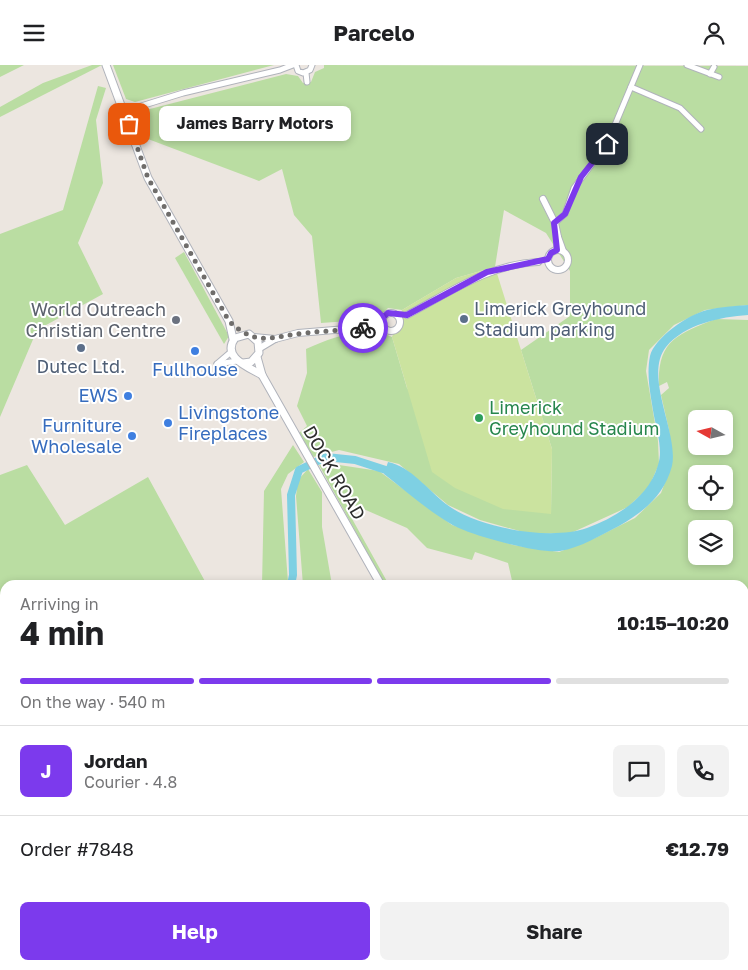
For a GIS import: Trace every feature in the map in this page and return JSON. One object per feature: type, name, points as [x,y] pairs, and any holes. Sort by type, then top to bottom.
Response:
[{"type":"main road","points":[[106,65],[125,111],[148,178],[229,321],[234,339],[231,352],[240,362],[251,362],[257,357],[260,348],[254,337],[242,334],[229,321]]},
{"type":"main road","points":[[234,339],[242,334]]},
{"type":"main road","name":"DOCK ROAD","points":[[257,357],[262,375],[378,580]]},
{"type":"main road","name":"DOCK ROAD","points":[[240,362],[262,375]]},
{"type":"street","points":[[306,73],[313,65]]},
{"type":"street","points":[[554,223],[565,214],[581,177],[607,144],[640,65]]},
{"type":"street","points":[[688,65],[719,77]]},
{"type":"street","points":[[125,111],[182,93],[296,67],[306,73],[308,82]]},
{"type":"street","points":[[710,74],[714,67]]},
{"type":"street","points":[[631,87],[680,108],[701,129]]},
{"type":"street","points":[[538,262],[558,269],[566,266],[568,258],[560,251],[554,223],[543,199]]},
{"type":"street","points":[[550,266],[548,259],[551,253],[560,251]]},
{"type":"street","points":[[383,323],[388,330],[393,330],[407,315],[487,272],[548,259]]},
{"type":"street","points":[[260,348],[275,339],[298,333],[372,327],[383,323],[388,313],[407,315]]},
{"type":"street","points":[[395,313],[399,317],[400,323]]},
{"type":"street","points":[[254,337],[275,339]]},
{"type":"street","points":[[231,352],[217,364],[240,362]]},
{"type":"green space","points":[[0,65],[24,65],[0,77]]},
{"type":"green space","points":[[92,65],[102,65],[0,117],[0,107],[43,83]]},
{"type":"green space","points":[[113,65],[274,65],[135,102],[126,99]]},
{"type":"green space","points":[[324,65],[748,66],[748,305],[705,310],[674,325],[649,350],[646,371],[658,441],[659,464],[649,487],[628,507],[571,533],[530,534],[480,520],[448,505],[399,464],[339,450],[313,457],[299,433],[307,426],[297,406],[307,373],[306,349],[348,334],[360,332],[382,333],[392,337],[407,388],[551,514],[552,449],[521,350],[570,316],[570,271],[546,233],[504,210],[495,267],[456,278],[402,310],[388,308],[377,319],[321,323],[312,236],[294,215],[282,169],[259,181],[140,136],[134,121],[142,111],[286,74],[298,76],[303,83],[311,82],[315,72],[324,68]]},
{"type":"green space","points":[[98,86],[106,88],[96,120],[103,183],[78,243],[103,294],[37,330],[0,417],[0,234],[63,210]]},
{"type":"green space","points":[[184,252],[229,336],[224,344],[175,258]]},
{"type":"green space","name":"Limerick Greyhound Stadium","points":[[495,267],[552,449],[551,514],[503,509],[455,488],[432,472],[392,337],[402,310],[456,278]]},
{"type":"green space","points":[[716,319],[748,320],[748,580],[512,580],[508,563],[475,552],[472,560],[427,548],[407,528],[352,504],[346,508],[386,580],[382,580],[319,465],[326,463],[379,471],[452,525],[513,545],[559,552],[595,538],[635,518],[661,493],[672,464],[669,430],[661,395],[669,388],[667,382],[659,386],[659,371],[666,349],[680,335]]},
{"type":"green space","points":[[293,445],[304,462],[288,474],[281,489],[288,580],[262,580],[264,491]]},
{"type":"green space","points":[[27,465],[65,525],[148,477],[204,580],[0,580],[0,475]]},
{"type":"green space","points":[[308,469],[322,492],[322,527],[331,580],[303,580],[296,496],[298,480]]},
{"type":"water","points":[[748,305],[748,315],[715,320],[693,327],[674,339],[666,347],[660,359],[658,373],[671,438],[672,466],[659,494],[645,508],[619,526],[590,541],[560,551],[550,551],[521,547],[472,533],[442,519],[384,474],[388,462],[396,464],[411,473],[446,504],[459,512],[494,526],[514,530],[554,533],[572,532],[587,528],[609,518],[620,512],[639,496],[654,476],[658,465],[660,447],[649,379],[650,356],[653,349],[673,328],[691,316],[717,308]]},
{"type":"waterway","points":[[292,580],[291,495],[299,470],[326,457],[355,460],[395,473]]},
{"type":"way so far","points":[[129,124],[148,178],[229,321],[242,334],[275,339],[298,333],[363,328]]},
{"type":"place","name":"James Barry Motors","points":[[129,124]]},
{"type":"place","name":"Limerick Greyhound Stadium parking","points":[[464,319]]},
{"type":"place","name":"World Outreach Christian Centre","points":[[176,320]]},
{"type":"place","name":"Dutec Ltd.","points":[[81,348]]},
{"type":"place","name":"Fullhouse","points":[[195,351]]},
{"type":"place","name":"EWS","points":[[128,396]]},
{"type":"place","name":"Limerick Greyhound Stadium","points":[[479,418]]},
{"type":"place","name":"Livingstone Fireplaces","points":[[168,423]]},
{"type":"place","name":"Furniture Wholesale","points":[[132,436]]},
{"type":"route","points":[[363,328],[372,327],[391,312],[407,315],[487,272],[548,259],[550,254],[557,250],[558,237],[554,223],[565,214],[574,188],[607,144]]}]
